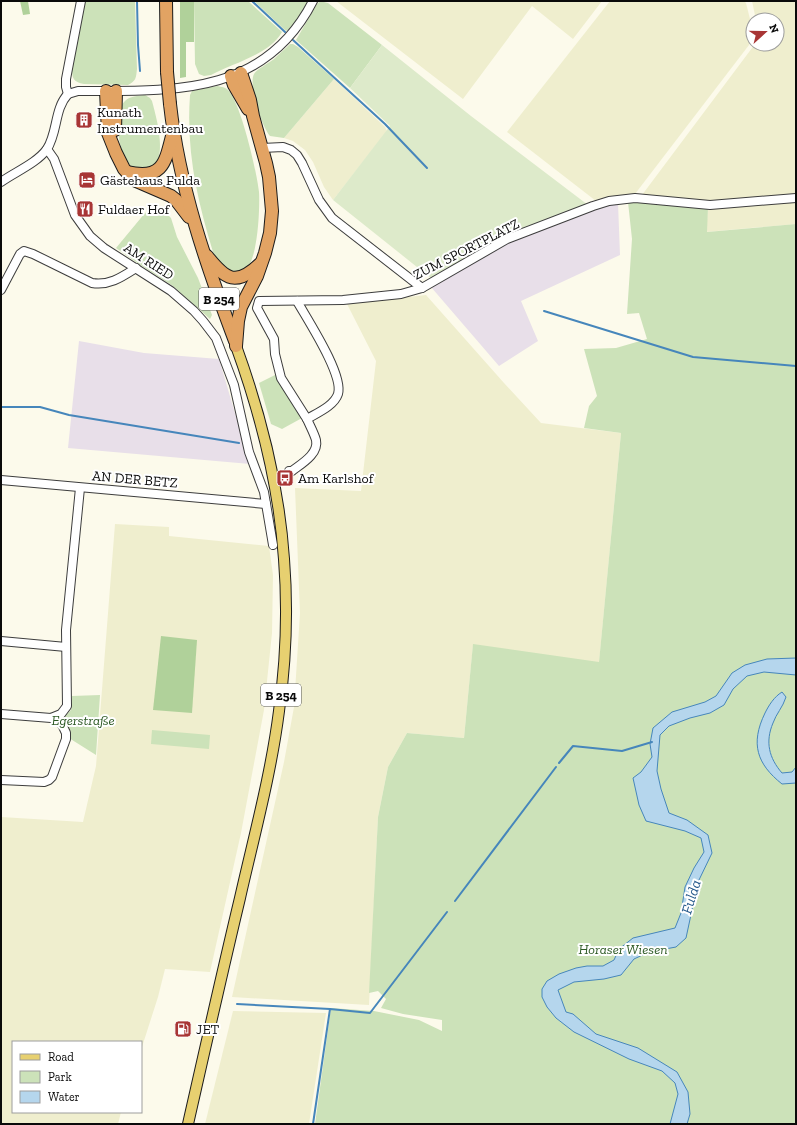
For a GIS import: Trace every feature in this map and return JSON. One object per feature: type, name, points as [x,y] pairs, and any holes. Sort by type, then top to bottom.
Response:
[{"type":"highway","name":"B 254","points":[[166,1],[167,72],[173,131],[179,166],[194,224],[236,346]]},
{"type":"highway","points":[[236,74],[250,100],[269,177],[272,211],[268,244],[258,276],[241,307],[236,346]]},
{"type":"highway","points":[[111,91],[108,133],[119,161],[134,180],[165,193],[176,200],[194,224]]},
{"type":"highway","points":[[127,172],[143,175],[157,170],[164,161],[173,131]]},
{"type":"highway","points":[[203,252],[226,276],[238,278],[248,274],[262,262]]},
{"type":"main road","name":"B 254","points":[[188,1124],[274,744],[282,681],[286,620],[283,537],[274,479],[258,413],[236,346]]},
{"type":"street","points":[[68,94],[66,79],[81,1]]},
{"type":"street","points":[[1,182],[36,159],[47,149],[52,139],[58,113],[64,99],[68,94],[78,92],[158,91],[208,83],[236,74],[263,61],[276,51],[291,36],[300,24],[313,1]]},
{"type":"street","points":[[262,148],[275,146],[283,147],[297,155],[319,200],[332,218],[422,288]]},
{"type":"street","name":"AM RIED","points":[[47,149],[54,159],[75,215],[90,236],[104,248],[171,291],[204,321],[216,338],[234,385],[249,452],[261,483],[273,545]]},
{"type":"street","name":"ZUM SPORTPLATZ","points":[[307,419],[281,378],[275,354],[274,339],[257,308],[259,302],[343,300],[393,295],[422,288],[507,239],[609,201],[635,198],[710,205],[796,198]]},
{"type":"street","points":[[1,290],[20,254],[24,251],[92,283],[104,284],[110,282],[136,268]]},
{"type":"street","points":[[289,471],[292,471],[313,454],[316,448],[316,441],[307,419],[332,404],[338,394],[338,379],[334,367],[297,301]]},
{"type":"street","name":"AN DER BETZ","points":[[1,480],[266,504]]},
{"type":"street","points":[[1,714],[51,718],[63,713],[67,706],[66,647],[70,584],[80,488]]},
{"type":"street","points":[[1,642],[66,647]]},
{"type":"street","points":[[1,780],[44,782],[52,777],[66,739],[66,732],[58,716]]},
{"type":"shaded area","points":[[618,203],[620,255],[521,301],[538,341],[499,366],[431,287],[508,241],[592,209]]},
{"type":"shaded area","points":[[79,341],[144,353],[219,359],[250,464],[68,448]]},
{"type":"green space","points":[[20,1],[28,1],[30,14],[23,15]]},
{"type":"green space","points":[[85,1],[135,1],[137,69],[135,79],[128,85],[84,84],[75,81],[72,74],[72,68]]},
{"type":"green space","points":[[180,1],[194,1],[194,42],[186,42],[186,77],[180,78]]},
{"type":"green space","points":[[194,1],[248,1],[282,32],[269,47],[260,53],[211,75],[204,76],[199,74],[195,64]]},
{"type":"green space","points":[[254,1],[309,1],[296,22],[286,31]]},
{"type":"green space","points":[[320,1],[328,3],[382,45],[350,88],[296,40]]},
{"type":"green space","points":[[336,1],[602,1],[573,39],[532,6],[463,99]]},
{"type":"green space","points":[[610,1],[744,1],[746,3],[748,12],[745,12],[745,50],[635,194],[596,201],[507,132]]},
{"type":"green space","points":[[752,1],[796,1],[796,194],[705,201],[642,195],[749,52],[785,52],[785,12],[754,12]]},
{"type":"green space","points":[[290,44],[298,47],[334,79],[284,138],[270,136],[263,124],[254,96],[253,79],[256,72],[274,59]]},
{"type":"green space","points":[[382,45],[471,116],[588,205],[503,238],[432,279],[333,200],[390,126],[350,88]]},
{"type":"green space","points":[[334,79],[385,127],[387,131],[333,200],[324,187],[313,162],[305,150],[293,141],[284,138]]},
{"type":"green space","points":[[217,86],[228,90],[238,109],[252,155],[259,192],[256,244],[253,255],[246,269],[232,273],[216,260],[213,252],[202,213],[191,155],[189,116],[190,95],[192,91]]},
{"type":"green space","points":[[145,95],[152,101],[160,140],[158,160],[154,167],[146,170],[132,167],[125,159],[118,132],[121,106],[127,99]]},
{"type":"green space","points":[[796,200],[796,224],[706,232],[708,208]]},
{"type":"green space","name":"Horaser Wiesen","points":[[628,202],[708,208],[707,232],[796,224],[796,1124],[315,1124],[331,1008],[374,1011],[419,1020],[442,1031],[442,1020],[403,1014],[381,1008],[386,999],[378,991],[369,993],[378,817],[388,767],[407,733],[464,738],[473,644],[599,662],[621,433],[584,428],[589,406],[597,396],[584,349],[616,348],[647,339],[639,313],[627,314],[632,239]]},
{"type":"green space","points":[[151,210],[166,213],[171,218],[177,237],[198,278],[212,315],[210,319],[173,286],[116,248],[145,213]]},
{"type":"green space","points":[[426,295],[541,423],[621,433],[599,663],[473,645],[464,738],[407,733],[388,767],[378,817],[369,1005],[232,997],[284,762],[294,707],[300,613],[295,488],[361,491],[376,361],[347,304]]},
{"type":"green space","points":[[277,374],[302,418],[282,429],[271,424],[259,383]]},
{"type":"green space","points":[[115,524],[169,527],[169,536],[269,546],[273,575],[272,633],[264,710],[241,833],[210,972],[165,969],[158,997],[142,1047],[142,1041],[12,1041],[12,1113],[121,1113],[118,1124],[1,1124],[1,817],[83,822],[96,766]]},
{"type":"green space","points":[[161,636],[197,640],[192,713],[153,710]]},
{"type":"green space","name":"Egerstraße","points":[[100,695],[96,755],[69,738],[71,731],[68,730],[65,722],[65,716],[71,710],[72,696]]},
{"type":"green space","points":[[152,730],[210,735],[209,749],[151,744]]},
{"type":"green space","points":[[233,1011],[326,1013],[309,1124],[205,1124]]},
{"type":"water","name":"Fulda","points":[[796,658],[796,675],[764,672],[747,676],[733,689],[724,705],[710,713],[690,718],[669,726],[660,735],[657,771],[669,813],[687,820],[708,835],[712,853],[698,882],[686,938],[676,947],[649,952],[634,959],[621,975],[604,979],[574,982],[558,990],[566,1012],[573,1014],[596,1034],[638,1048],[677,1072],[688,1092],[690,1114],[687,1124],[670,1124],[678,1094],[675,1083],[662,1071],[629,1059],[574,1032],[556,1018],[547,1007],[542,997],[542,989],[547,981],[559,974],[587,966],[603,966],[614,960],[619,949],[633,938],[675,928],[681,913],[685,887],[704,852],[701,838],[685,831],[646,821],[639,805],[633,778],[641,772],[652,757],[650,744],[653,728],[672,712],[705,702],[716,696],[732,673],[745,665],[767,659]]},
{"type":"water","points":[[782,692],[786,697],[774,720],[769,737],[770,750],[774,762],[782,773],[792,772],[796,767],[796,783],[782,784],[767,769],[758,753],[757,744],[760,724],[770,704]]},
{"type":"waterway","points":[[137,1],[140,71]]},
{"type":"waterway","points":[[252,1],[285,32]]},
{"type":"waterway","points":[[293,40],[385,124],[427,168]]},
{"type":"waterway","points":[[544,311],[693,357],[796,366]]},
{"type":"waterway","points":[[1,407],[40,407],[69,415],[239,443]]},
{"type":"waterway","points":[[559,763],[573,746],[622,751],[652,742]]},
{"type":"waterway","points":[[455,901],[556,767]]},
{"type":"waterway","points":[[313,1124],[330,1009],[370,1013],[447,912]]},
{"type":"waterway","points":[[237,1004],[330,1009]]},
{"type":"place","name":"Kunath Instrumentenbau","points":[[84,120]]},
{"type":"place","name":"Gästehaus Fulda","points":[[87,180]]},
{"type":"place","name":"Fuldaer Hof","points":[[85,209]]},
{"type":"place","name":"Am Karlshof","points":[[285,478]]},
{"type":"place","name":"JET","points":[[183,1029]]}]
